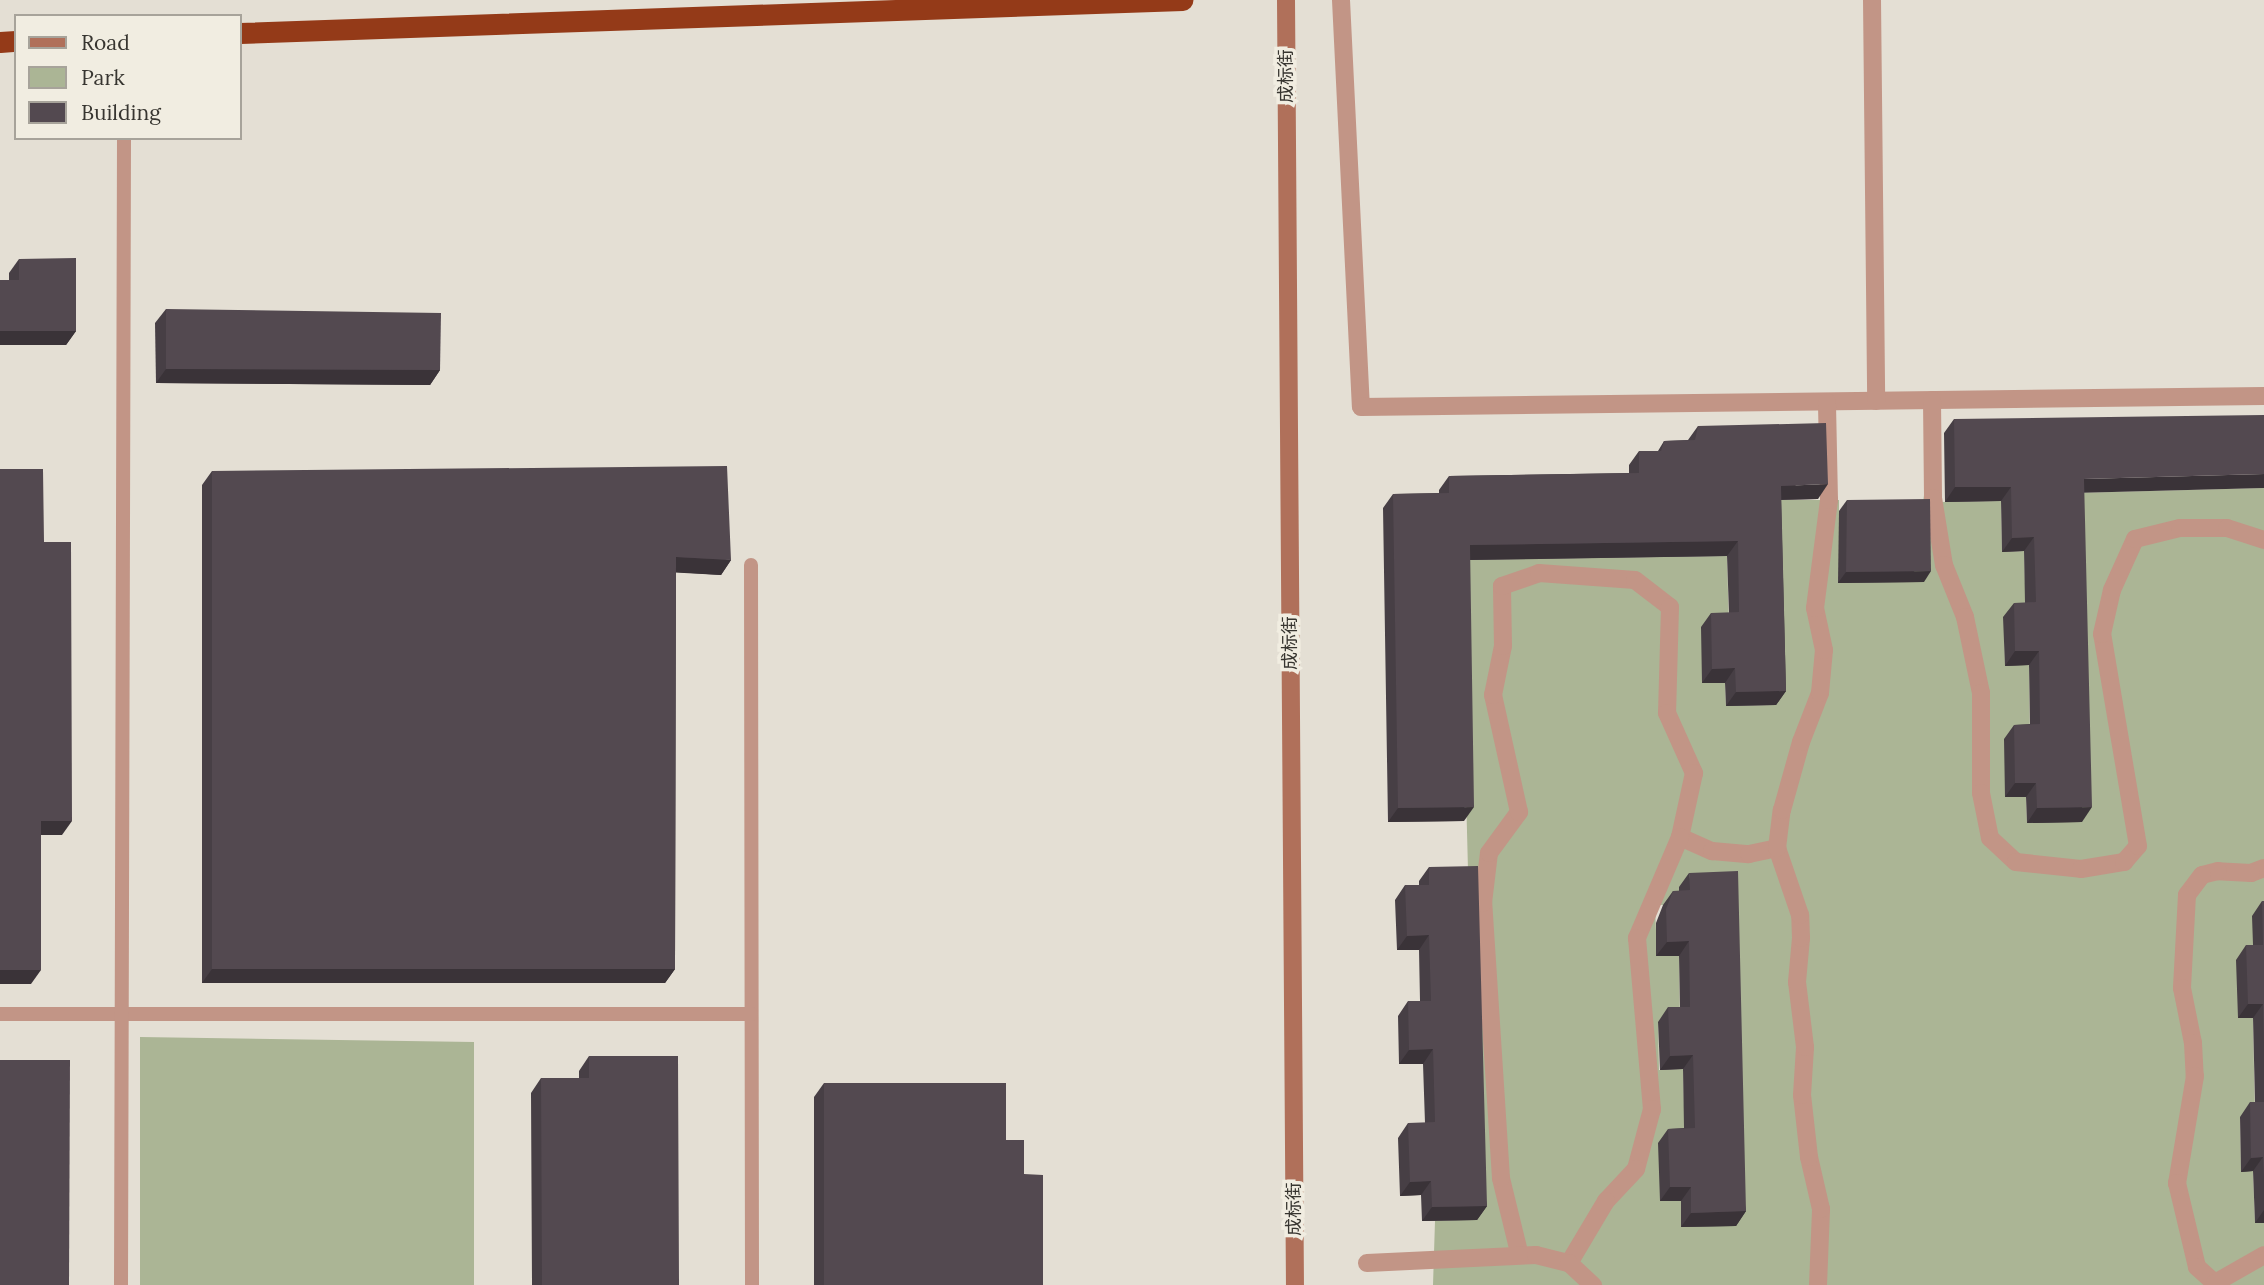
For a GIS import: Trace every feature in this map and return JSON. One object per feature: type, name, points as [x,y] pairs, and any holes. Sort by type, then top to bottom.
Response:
[{"type":"highway","points":[[242,33],[1182,0]]},
{"type":"street","name":"成标街","points":[[1286,0],[1295,1285]]},
{"type":"street","points":[[1341,0],[1362,407],[2264,396]]},
{"type":"street","points":[[1872,0],[1876,401]]},
{"type":"street","points":[[1932,400],[1933,498],[1944,565],[1965,617],[1981,693],[1981,793],[1990,838],[2016,862],[2081,869],[2123,862],[2138,846],[2102,634],[2112,590],[2135,539],[2180,528],[2227,527],[2264,540]]},
{"type":"street","points":[[1818,1285],[1821,1209],[1809,1157],[1802,1094],[1805,1047],[1797,982],[1800,915],[1777,848],[1782,810],[1801,742],[1820,694],[1824,650],[1815,608],[1829,499],[1827,402]]},
{"type":"street","points":[[1518,1248],[1501,1178],[1483,902],[1489,853],[1519,812],[1493,695],[1503,646],[1502,586],[1539,573],[1634,580],[1670,607],[1667,713],[1694,773],[1680,837],[1637,938],[1652,1109],[1636,1169],[1606,1201],[1569,1263]]},
{"type":"street","points":[[1680,837],[1712,851],[1749,854],[1777,848]]},
{"type":"street","points":[[2264,868],[2251,873],[2218,871],[2202,875],[2187,895],[2182,988],[2193,1043],[2195,1076],[2177,1183],[2197,1267],[2215,1284],[2264,1255]]},
{"type":"street","points":[[1367,1263],[1536,1255],[1569,1263],[1593,1285]]},
{"type":"lane","points":[[121,1285],[124,140]]},
{"type":"lane","points":[[751,565],[752,1285]]},
{"type":"lane","points":[[0,1014],[751,1014]]},
{"type":"green space","points":[[2264,488],[2264,915],[2238,1018],[2253,1018],[2255,1116],[2240,1117],[2241,1171],[2253,1171],[2255,1223],[2264,1223],[2264,1285],[1433,1285],[1435,1221],[1477,1219],[1460,560],[1727,556],[1729,627],[1702,683],[1725,683],[1726,706],[1775,705],[1771,500],[1839,500],[1839,583],[1922,510],[1924,495],[1941,502],[2001,501],[2002,552],[2024,551],[2026,617],[2004,618],[2005,665],[2029,665],[2030,739],[2005,797],[2026,797],[2027,823],[2074,493]],"holes":[[[1655,905],[1680,905],[1736,1226],[1681,1226],[1681,1201],[1660,1201],[1685,1143],[1683,1069],[1659,1070],[1658,1022],[1680,1021],[1679,956],[1657,956]]]},
{"type":"green space","points":[[140,1037],[474,1042],[474,1285],[140,1285]]},
{"type":"building","points":[[76,258],[76,331],[0,331],[0,280],[19,280],[19,259]]},
{"type":"building","points":[[166,309],[441,313],[440,370],[166,369]]},
{"type":"building","points":[[2264,415],[2264,474],[2084,479],[2092,807],[2037,808],[2036,783],[2015,783],[2014,725],[2040,724],[2039,651],[2015,651],[2014,603],[2036,602],[2034,537],[2012,538],[2011,487],[1955,487],[1954,419]]},
{"type":"building","points":[[1826,423],[1828,484],[1781,486],[1786,691],[1736,692],[1735,668],[1712,669],[1711,613],[1739,612],[1738,541],[1470,545],[1474,807],[1398,808],[1393,494],[1449,493],[1449,476],[1639,473],[1639,451],[1661,451],[1664,441],[1695,440],[1698,426]]},
{"type":"building","points":[[727,466],[731,560],[676,557],[675,969],[212,969],[212,471]]},
{"type":"building","points":[[0,469],[43,469],[44,542],[71,542],[72,821],[41,821],[41,970],[0,970]]},
{"type":"building","points":[[1930,499],[1931,571],[1846,572],[1847,500]]},
{"type":"building","points":[[1478,866],[1487,1206],[1432,1207],[1431,1181],[1410,1182],[1408,1123],[1435,1122],[1433,1049],[1409,1050],[1408,1001],[1431,1001],[1429,935],[1407,936],[1405,885],[1429,885],[1429,867]]},
{"type":"building","points":[[1738,871],[1746,1211],[1691,1213],[1691,1187],[1670,1187],[1668,1129],[1695,1128],[1693,1055],[1670,1056],[1668,1007],[1690,1007],[1689,941],[1667,942],[1666,909],[1673,891],[1690,890],[1689,873]]},
{"type":"building","points":[[2264,901],[2264,1044],[2263,1004],[2248,1004],[2246,945],[2263,945]]},
{"type":"building","points":[[589,1056],[678,1056],[679,1285],[542,1285],[541,1078],[589,1078]]},
{"type":"building","points":[[0,1060],[70,1060],[69,1285],[0,1285]]},
{"type":"building","points":[[824,1083],[1006,1083],[1006,1140],[1024,1140],[1024,1174],[1043,1175],[1043,1285],[824,1285]]},
{"type":"building","points":[[2250,1102],[2264,1102],[2264,1178],[2263,1157],[2251,1158]]}]
